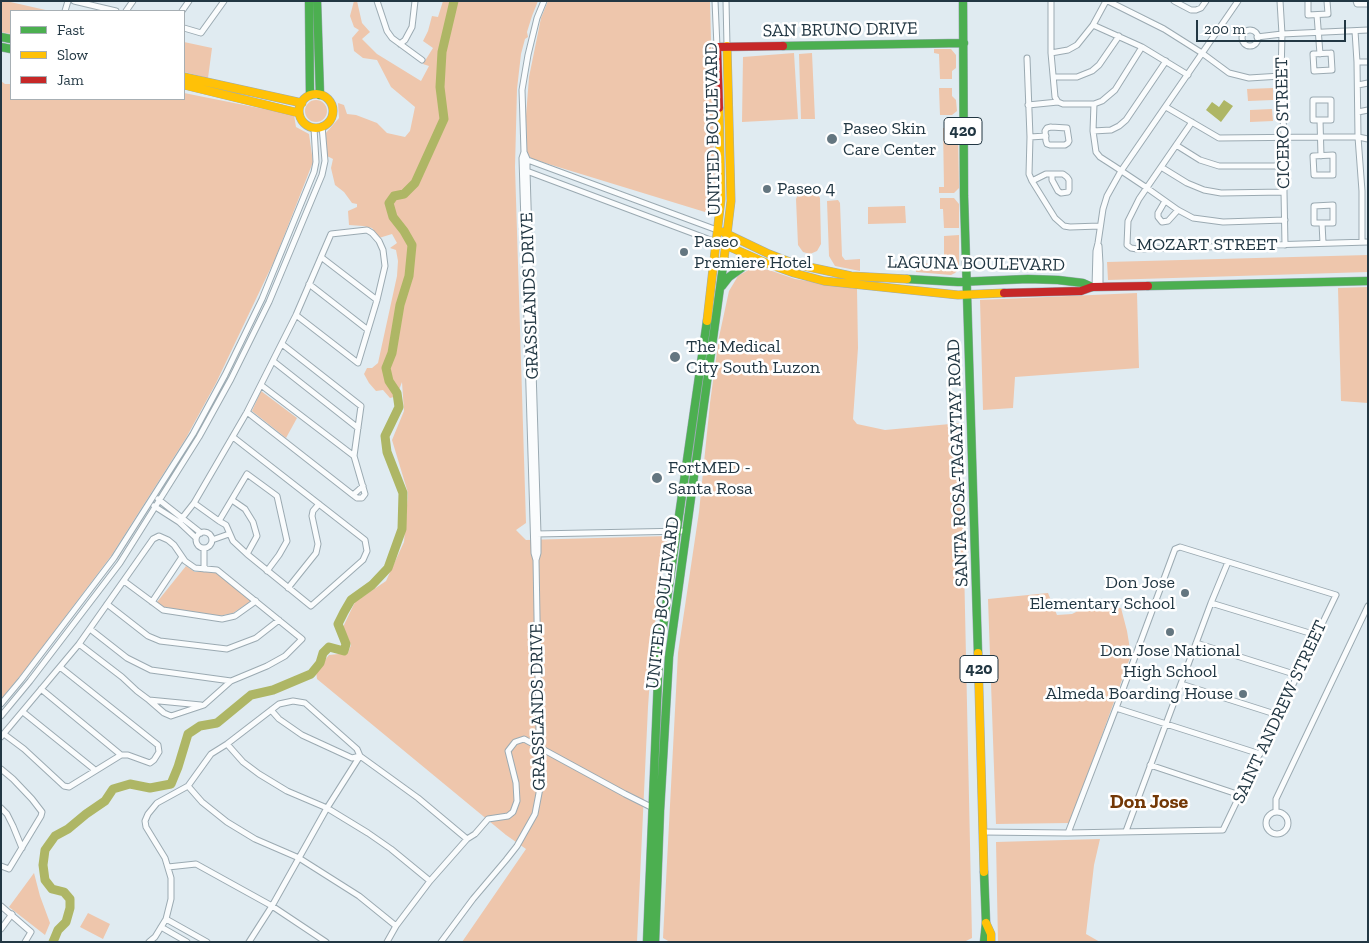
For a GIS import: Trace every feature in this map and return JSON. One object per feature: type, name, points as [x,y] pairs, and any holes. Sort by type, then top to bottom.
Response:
[{"type":"main road","points":[[309,1],[310,95]]},
{"type":"main road","points":[[318,1],[320,95]]},
{"type":"main road","name":"SANTA ROSA-TAGAYTAY ROAD","points":[[964,1],[964,196],[986,924],[984,942]]},
{"type":"main road","name":"SAN BRUNO DRIVE","points":[[717,47],[964,43]]},
{"type":"main road","name":"UNITED BOULEVARD","points":[[647,942],[669,657],[732,201],[727,46]]},
{"type":"main road","name":"UNITED BOULEVARD","points":[[655,942],[659,655],[710,296],[721,198],[717,47]]},
{"type":"main road","points":[[185,78],[302,103]]},
{"type":"main road","points":[[185,86],[299,113]]},
{"type":"main road","points":[[310,95],[320,95],[330,102],[333,110],[331,118],[326,124],[314,128],[305,124],[299,113],[302,103],[310,95]]},
{"type":"main road","name":"LAGUNA BOULEVARD","points":[[717,230],[795,264],[850,276],[958,282],[1028,279],[1058,280],[1097,286],[1368,282]]},
{"type":"main road","name":"LAGUNA BOULEVARD","points":[[716,242],[794,274],[824,281],[863,286],[968,295],[1081,291],[1097,286]]},
{"type":"main road","points":[[721,287],[729,277],[743,267],[754,263],[766,263]]},
{"type":"main road","points":[[824,281],[825,271]]},
{"type":"main road","name":"SANTA ROSA-TAGAYTAY ROAD","points":[[986,924],[991,934],[991,942]]},
{"type":"street","points":[[74,1],[98,4],[113,10]]},
{"type":"street","points":[[185,28],[201,33],[224,1]]},
{"type":"street","points":[[377,1],[386,31],[422,60]]},
{"type":"street","points":[[400,44],[405,40],[412,27],[415,1]]},
{"type":"street","name":"GRASSLANDS DRIVE","points":[[441,942],[473,899],[517,846],[535,814],[540,788],[536,560],[538,553],[527,188],[522,90],[537,18],[544,1]]},
{"type":"street","name":"UNITED BOULEVARD","points":[[715,1],[717,47]]},
{"type":"street","name":"UNITED BOULEVARD","points":[[726,1],[727,46]]},
{"type":"street","points":[[1051,1],[1051,53],[1055,97],[1058,102]]},
{"type":"street","points":[[1051,53],[1068,50],[1077,46],[1093,25],[1107,1],[1164,29],[1229,73],[1249,78],[1281,76]]},
{"type":"street","points":[[1174,1],[1191,10],[1202,8],[1206,1]]},
{"type":"street","points":[[1097,286],[1096,251],[1102,209],[1107,196],[1121,171],[1238,1]]},
{"type":"street","name":"CICERO STREET","points":[[1280,1],[1285,166],[1285,245]]},
{"type":"street","points":[[1308,1],[1308,15],[1328,14],[1327,1]]},
{"type":"street","points":[[1356,1],[1357,4],[1368,4]]},
{"type":"street","points":[[1317,15],[1320,54]]},
{"type":"street","points":[[1093,25],[1142,47],[1188,75]]},
{"type":"street","points":[[1257,37],[1368,30]]},
{"type":"street","points":[[1355,31],[1358,137],[1365,190],[1365,242]]},
{"type":"street","points":[[1054,77],[1077,77],[1092,72],[1100,65],[1119,36]]},
{"type":"street","points":[[1028,105],[1058,102],[1063,104],[1094,104],[1102,101],[1115,90],[1142,47]]},
{"type":"street","points":[[1331,53],[1332,70],[1314,71],[1313,54],[1320,54],[1331,53]]},
{"type":"street","points":[[1027,58],[1030,137],[1029,174],[1032,181],[1055,218],[1064,226],[1100,226]]},
{"type":"street","points":[[1092,131],[1111,130],[1126,120],[1166,61]]},
{"type":"street","points":[[1357,62],[1368,62]]},
{"type":"street","points":[[1358,85],[1368,83]]},
{"type":"street","points":[[1313,100],[1331,100],[1331,120],[1320,120],[1313,120],[1313,100]]},
{"type":"street","points":[[1094,104],[1092,131],[1096,152],[1100,157],[1178,210],[1193,218],[1223,222],[1285,220]]},
{"type":"street","points":[[1166,107],[1219,138],[1358,137],[1368,139]]},
{"type":"street","points":[[1358,112],[1368,110]]},
{"type":"street","points":[[1320,120],[1321,156]]},
{"type":"street","name":"MOZART STREET","points":[[1192,122],[1139,199],[1128,221],[1127,245],[1131,248],[1365,242]]},
{"type":"street","points":[[1,716],[30,682],[120,563],[199,438],[273,294],[324,169],[322,126]]},
{"type":"street","points":[[1065,127],[1068,130],[1069,141],[1065,145],[1050,145],[1046,141],[1046,136],[1047,128],[1065,127]]},
{"type":"street","points":[[1,704],[114,558],[193,434],[225,375],[262,298],[316,168],[314,128]]},
{"type":"street","points":[[1030,137],[1046,136]]},
{"type":"street","points":[[1176,145],[1200,160],[1218,166],[1285,166]]},
{"type":"street","points":[[524,156],[717,230]]},
{"type":"street","points":[[1313,156],[1321,156],[1333,156],[1333,175],[1314,175],[1313,156]]},
{"type":"street","points":[[1161,166],[1187,183],[1204,190],[1222,193],[1284,192]]},
{"type":"street","points":[[525,170],[716,242]]},
{"type":"street","points":[[1032,181],[1046,174],[1052,175]]},
{"type":"street","points":[[634,211],[636,200]]},
{"type":"street","points":[[1165,201],[1158,213],[1158,217],[1162,222],[1168,221],[1178,210]]},
{"type":"street","points":[[1314,206],[1333,206],[1333,223],[1322,223],[1314,223],[1314,206]]},
{"type":"street","points":[[1322,223],[1323,243]]},
{"type":"street","points":[[181,520],[194,503],[248,412],[296,315],[331,234],[367,230],[372,233],[379,241],[385,258],[377,300],[358,364],[296,315]]},
{"type":"street","points":[[1097,286],[1102,276],[1098,243]]},
{"type":"street","points":[[321,257],[377,300]]},
{"type":"street","points":[[309,284],[368,330]]},
{"type":"street","points":[[248,412],[352,495],[362,498],[365,494],[354,456],[361,406],[282,344]]},
{"type":"street","points":[[273,361],[358,428]]},
{"type":"street","points":[[261,385],[354,456]]},
{"type":"street","points":[[194,503],[226,525],[233,541],[311,606],[363,560],[367,551],[365,540],[233,437]]},
{"type":"street","points":[[219,521],[247,474],[277,496],[287,541],[267,571]]},
{"type":"street","points":[[352,495],[363,486]]},
{"type":"street","points":[[154,496],[181,520],[196,538],[198,545],[204,548],[209,547],[212,540],[229,534]]},
{"type":"street","points":[[232,500],[245,510],[253,522],[258,536],[247,554]]},
{"type":"street","points":[[150,502],[201,533],[209,534],[212,540]]},
{"type":"street","points":[[288,588],[316,553],[318,544],[312,516],[313,511],[319,504]]},
{"type":"street","points":[[536,534],[686,531]]},
{"type":"street","points":[[196,538],[201,533]]},
{"type":"street","points":[[60,667],[158,744],[159,752],[150,763],[128,755],[121,755],[68,787],[64,786],[24,749],[2,736],[79,644],[153,539],[159,536],[168,540],[174,545],[185,561],[196,568],[217,570],[302,639],[285,656],[267,666],[230,681],[204,705],[172,716],[164,713],[79,644]]},
{"type":"street","points":[[983,832],[1068,833],[1126,831],[1210,603],[1228,562],[1180,547],[1175,549],[1068,833]]},
{"type":"street","points":[[204,548],[204,569]]},
{"type":"street","points":[[152,602],[182,557]]},
{"type":"street","name":"SAINT ANDREW STREET","points":[[1126,831],[1224,830],[1336,595],[1228,562]]},
{"type":"street","points":[[124,581],[162,610],[222,619],[235,616],[256,601]]},
{"type":"street","points":[[1210,603],[1316,635]]},
{"type":"street","points":[[107,604],[148,636],[160,641],[227,649],[256,638],[279,620]]},
{"type":"street","points":[[1276,811],[1276,799],[1368,606]]},
{"type":"street","points":[[90,629],[127,658],[151,670],[230,681]]},
{"type":"street","points":[[1196,643],[1297,675]]},
{"type":"street","points":[[1181,684],[1278,715]]},
{"type":"street","points":[[41,689],[121,755]]},
{"type":"street","points":[[149,700],[204,705]]},
{"type":"street","points":[[149,942],[155,937],[166,919],[172,899],[171,878],[166,858],[146,827],[145,821],[148,814],[157,803],[188,786],[212,754],[279,704],[293,701],[305,703],[357,749],[360,756],[418,798],[467,839]]},
{"type":"street","points":[[1116,708],[1260,754]]},
{"type":"street","points":[[271,710],[279,719],[302,735],[352,758],[360,756]]},
{"type":"street","points":[[23,712],[95,770]]},
{"type":"street","points":[[387,942],[396,926],[430,881],[467,839],[475,834],[488,819],[508,816],[513,812],[517,801],[516,783],[508,751],[515,742],[524,739],[625,794],[657,809]]},
{"type":"street","points":[[227,744],[243,762],[258,774],[287,791],[327,808],[368,833],[430,881]]},
{"type":"street","points":[[249,942],[272,906],[327,808],[360,756]]},
{"type":"street","points":[[1150,765],[1240,795]]},
{"type":"street","points":[[1,769],[13,778],[42,812],[9,869],[1,866]]},
{"type":"street","points":[[188,786],[202,802],[226,822],[255,839],[299,858],[352,891],[396,926]]},
{"type":"street","points":[[1,808],[7,814],[22,848]]},
{"type":"street","points":[[1276,811],[1284,814],[1288,822],[1285,831],[1278,834],[1270,832],[1265,824],[1268,815],[1276,811]]},
{"type":"street","points":[[168,866],[196,864],[272,906],[326,942]]},
{"type":"street","points":[[1,906],[31,932],[24,942]]},
{"type":"street","points":[[1,929],[12,914]]},
{"type":"street","points":[[166,919],[207,942]]},
{"type":"street","points":[[161,927],[188,942]]},
{"type":"shaded area","points":[[1,1],[46,10],[10,10],[10,34],[1,32]]},
{"type":"shaded area","points":[[354,1],[357,1],[362,23],[370,32],[362,39],[377,54],[421,81],[429,66],[423,64],[433,48],[423,41],[432,16],[438,17],[443,1],[538,1],[521,54],[517,89],[515,167],[526,523],[516,530],[526,540],[668,536],[653,637],[637,942],[462,942],[526,849],[506,835],[317,679],[316,671],[329,655],[348,653],[351,645],[343,627],[355,602],[386,581],[404,542],[408,493],[392,440],[404,411],[402,382],[394,397],[390,398],[383,390],[376,391],[364,374],[367,368],[372,368],[378,363],[397,276],[398,261],[396,250],[390,248],[397,243],[392,234],[379,238],[372,228],[349,225],[348,211],[357,207],[357,204],[352,203],[344,192],[335,185],[331,168],[333,159],[327,156],[325,134],[339,118],[338,103],[344,105],[347,114],[356,115],[377,123],[387,133],[405,137],[410,131],[415,107],[391,87],[377,60],[363,58],[354,51],[352,38],[359,30],[354,27],[350,16]]},
{"type":"shaded area","points":[[548,1],[710,1],[715,198],[705,212],[532,159],[529,156],[527,152],[526,116],[529,77],[541,18]]},
{"type":"shaded area","points":[[185,42],[212,48],[208,78],[185,72]]},
{"type":"shaded area","points":[[934,49],[951,49],[956,55],[956,68],[952,71],[952,79],[940,79],[939,54],[934,53]]},
{"type":"shaded area","points":[[794,53],[798,119],[742,122],[743,57]]},
{"type":"shaded area","points":[[812,53],[815,119],[801,119],[799,54]]},
{"type":"shaded area","points":[[1,81],[5,84],[10,84],[10,100],[185,100],[185,93],[294,115],[296,127],[309,134],[313,162],[275,259],[216,383],[186,438],[111,556],[1,699]]},
{"type":"shaded area","points":[[939,88],[952,88],[952,96],[956,100],[957,111],[952,115],[940,115]]},
{"type":"shaded area","points":[[1273,88],[1273,100],[1248,101],[1247,89]]},
{"type":"shaded area","points":[[316,100],[324,103],[327,111],[324,119],[316,122],[308,119],[305,111],[308,103]]},
{"type":"shaded area","points":[[1224,100],[1233,106],[1221,122],[1206,110],[1212,102],[1219,107]]},
{"type":"shaded area","points":[[1272,109],[1273,121],[1250,122],[1250,110]]},
{"type":"shaded area","points":[[943,128],[952,128],[958,134],[959,188],[954,193],[939,193],[939,187],[944,187]]},
{"type":"shaded area","points":[[808,187],[815,190],[820,198],[821,244],[817,251],[810,254],[803,252],[798,245],[796,199],[799,192]]},
{"type":"shaded area","points":[[940,198],[954,198],[959,204],[959,228],[944,228],[943,209],[940,209]]},
{"type":"shaded area","points":[[838,200],[840,203],[842,256],[845,260],[860,259],[860,271],[835,266],[829,256],[827,201]]},
{"type":"shaded area","points":[[905,206],[906,223],[868,224],[868,207]]},
{"type":"shaded area","points":[[959,235],[959,269],[955,273],[951,275],[916,272],[916,264],[938,263],[939,258],[944,257],[944,236]]},
{"type":"shaded area","points":[[1368,255],[1368,272],[1108,280],[1107,262]]},
{"type":"shaded area","points":[[752,268],[769,270],[795,279],[857,289],[858,348],[853,419],[857,424],[885,430],[961,423],[972,938],[964,942],[670,942],[663,938],[678,653],[699,512],[710,403],[719,337],[729,291],[738,276]]},
{"type":"shaded area","points":[[1368,287],[1368,403],[1341,401],[1338,288]]},
{"type":"shaded area","points":[[1137,293],[1139,368],[1015,377],[1013,408],[983,410],[980,300]]},
{"type":"shaded area","points":[[261,391],[297,418],[286,438],[252,411]]},
{"type":"shaded area","points":[[186,566],[195,572],[215,572],[251,601],[233,613],[219,616],[163,607],[157,602]]},
{"type":"shaded area","points":[[1048,593],[1057,615],[1072,614],[1094,603],[1121,608],[1131,655],[1070,823],[996,824],[988,599]]},
{"type":"shaded area","points":[[1100,839],[1094,865],[1086,934],[1100,942],[998,942],[996,842]]},
{"type":"shaded area","points":[[34,873],[50,923],[45,935],[9,907]]},
{"type":"shaded area","points":[[88,913],[110,924],[103,939],[80,927]]},
{"type":"waterway","points":[[53,942],[58,930],[66,922],[70,908],[70,899],[64,892],[52,889],[45,880],[43,865],[45,850],[55,836],[68,829],[105,801],[113,789],[130,784],[150,788],[171,784],[188,734],[200,726],[217,723],[251,695],[273,690],[311,674],[320,663],[323,653],[329,647],[344,651],[346,644],[338,624],[344,612],[351,600],[372,585],[388,568],[402,529],[403,493],[387,452],[385,436],[399,407],[397,393],[389,381],[386,368],[392,353],[400,305],[409,276],[412,245],[393,217],[389,203],[394,196],[404,194],[415,183],[444,119],[440,87],[442,52],[454,1]]},
{"type":"traffic: fast","points":[[309,1],[310,95]]},
{"type":"traffic: fast","points":[[317,1],[320,95]]},
{"type":"traffic: fast","points":[[963,1],[964,196],[978,653]]},
{"type":"traffic: fast","points":[[1,37],[10,39]]},
{"type":"traffic: fast","points":[[783,46],[964,43]]},
{"type":"traffic: fast","points":[[1,47],[10,49]]},
{"type":"traffic: fast","points":[[655,942],[669,657],[724,259]]},
{"type":"traffic: fast","points":[[722,286],[729,277],[743,267],[754,263],[763,263]]},
{"type":"traffic: fast","points":[[907,279],[958,282],[1028,279],[1058,280],[1083,283],[1092,287]]},
{"type":"traffic: fast","points":[[1148,286],[1368,281]]},
{"type":"traffic: fast","points":[[647,942],[659,655],[707,321]]},
{"type":"traffic: fast","points":[[984,872],[986,923],[984,942]]},
{"type":"traffic: slow","points":[[724,259],[731,201],[727,46]]},
{"type":"traffic: slow","points":[[185,77],[302,103]]},
{"type":"traffic: slow","points":[[185,85],[299,113]]},
{"type":"traffic: slow","points":[[316,94],[328,99],[333,111],[328,123],[316,128],[304,123],[299,111],[304,99],[316,94]]},
{"type":"traffic: slow","points":[[707,321],[721,199],[719,108]]},
{"type":"traffic: slow","points":[[723,232],[795,264],[851,276],[907,279]]},
{"type":"traffic: slow","points":[[723,244],[766,263],[824,281],[958,295],[1004,293]]},
{"type":"traffic: slow","points":[[978,653],[984,872]]},
{"type":"traffic: slow","points":[[986,923],[991,934],[991,942]]},
{"type":"traffic: jam","points":[[719,108],[717,47],[783,46]]},
{"type":"traffic: jam","points":[[1004,293],[1081,291],[1092,287],[1148,286]]},
{"type":"place","name":"Paseo Skin Care Center","points":[[832,139]]},
{"type":"place","name":"Paseo 4","points":[[767,189]]},
{"type":"place","name":"Paseo Premiere Hotel","points":[[684,252]]},
{"type":"place","name":"The Medical City South Luzon","points":[[675,357]]},
{"type":"place","name":"FortMED - Santa Rosa","points":[[657,478]]},
{"type":"place","name":"Don Jose Elementary School","points":[[1185,593]]},
{"type":"place","name":"Don Jose National High School","points":[[1170,632]]},
{"type":"place","name":"Almeda Boarding House","points":[[1243,694]]},
{"type":"district","name":"Don Jose","points":[[1149,802]]}]
